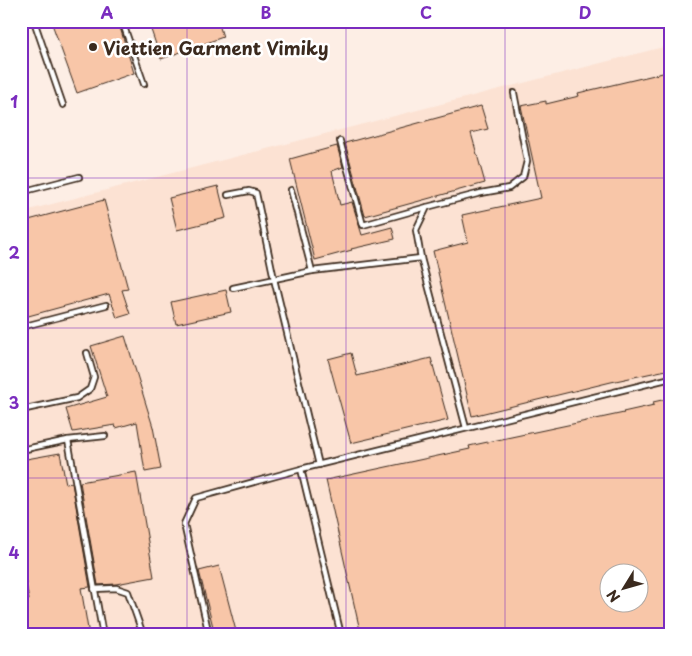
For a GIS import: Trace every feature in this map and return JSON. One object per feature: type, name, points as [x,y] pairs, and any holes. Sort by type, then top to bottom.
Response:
[{"type":"lane","points":[[34,21],[63,105]]},
{"type":"lane","points":[[122,21],[144,84]]},
{"type":"lane","points":[[649,23],[658,21]]},
{"type":"lane","points":[[340,142],[363,225],[481,193],[509,188],[523,177],[527,161],[514,94]]},
{"type":"lane","points":[[21,192],[79,177]]},
{"type":"lane","points":[[291,190],[312,271]]},
{"type":"lane","points":[[228,195],[248,191],[256,193],[274,279],[318,465]]},
{"type":"lane","points":[[427,207],[416,230],[421,258],[466,428]]},
{"type":"lane","points":[[233,288],[312,271],[421,258]]},
{"type":"lane","points":[[21,327],[106,306]]},
{"type":"lane","points":[[21,410],[77,398],[90,390],[94,377],[87,353]]},
{"type":"lane","points":[[209,635],[184,524],[196,498],[302,469],[671,378]]},
{"type":"lane","points":[[21,450],[68,440],[105,436]]},
{"type":"lane","points":[[68,440],[102,630],[100,635]]},
{"type":"lane","points":[[302,469],[340,635]]},
{"type":"lane","points":[[94,589],[116,588],[128,592],[141,629],[135,634],[127,635]]},
{"type":"shaded area","points":[[671,45],[671,635],[21,635],[21,212]]},
{"type":"building","name":"Viettien Garment Vimiky","points":[[51,21],[118,21],[134,73],[77,93]]},
{"type":"building","points":[[148,21],[218,21],[223,37],[161,59]]},
{"type":"building","points":[[667,72],[671,90],[671,369],[472,416],[433,251],[468,242],[462,215],[541,198],[521,106],[546,101],[546,104],[579,96],[578,93]]},
{"type":"building","points":[[481,106],[488,129],[471,133],[485,183],[365,216],[345,143]]},
{"type":"building","points":[[337,146],[343,167],[332,171],[340,205],[352,202],[362,235],[392,227],[395,239],[315,260],[290,159]]},
{"type":"building","points":[[218,186],[226,218],[177,230],[169,198]]},
{"type":"building","points":[[104,200],[128,289],[122,290],[130,314],[117,318],[109,294],[21,318],[21,222]]},
{"type":"building","points":[[226,290],[231,312],[176,324],[171,302]]},
{"type":"building","points":[[125,336],[153,427],[161,469],[145,472],[137,422],[116,428],[115,425],[73,432],[66,409],[107,397],[91,346]]},
{"type":"building","points":[[351,353],[357,376],[431,358],[448,420],[351,443],[328,359]]},
{"type":"building","points":[[671,398],[671,635],[361,635],[326,480],[470,449],[469,446],[654,405],[653,402]]},
{"type":"building","points":[[60,453],[66,484],[72,483],[90,587],[81,588],[89,635],[21,635],[21,601],[29,600],[21,556],[21,460]]},
{"type":"building","points":[[136,472],[154,577],[116,584],[98,585],[80,482]]},
{"type":"building","points":[[219,566],[237,635],[215,635],[199,571]]},
{"type":"place","name":"Viettien Garment Vimiky","points":[[93,47]]}]
